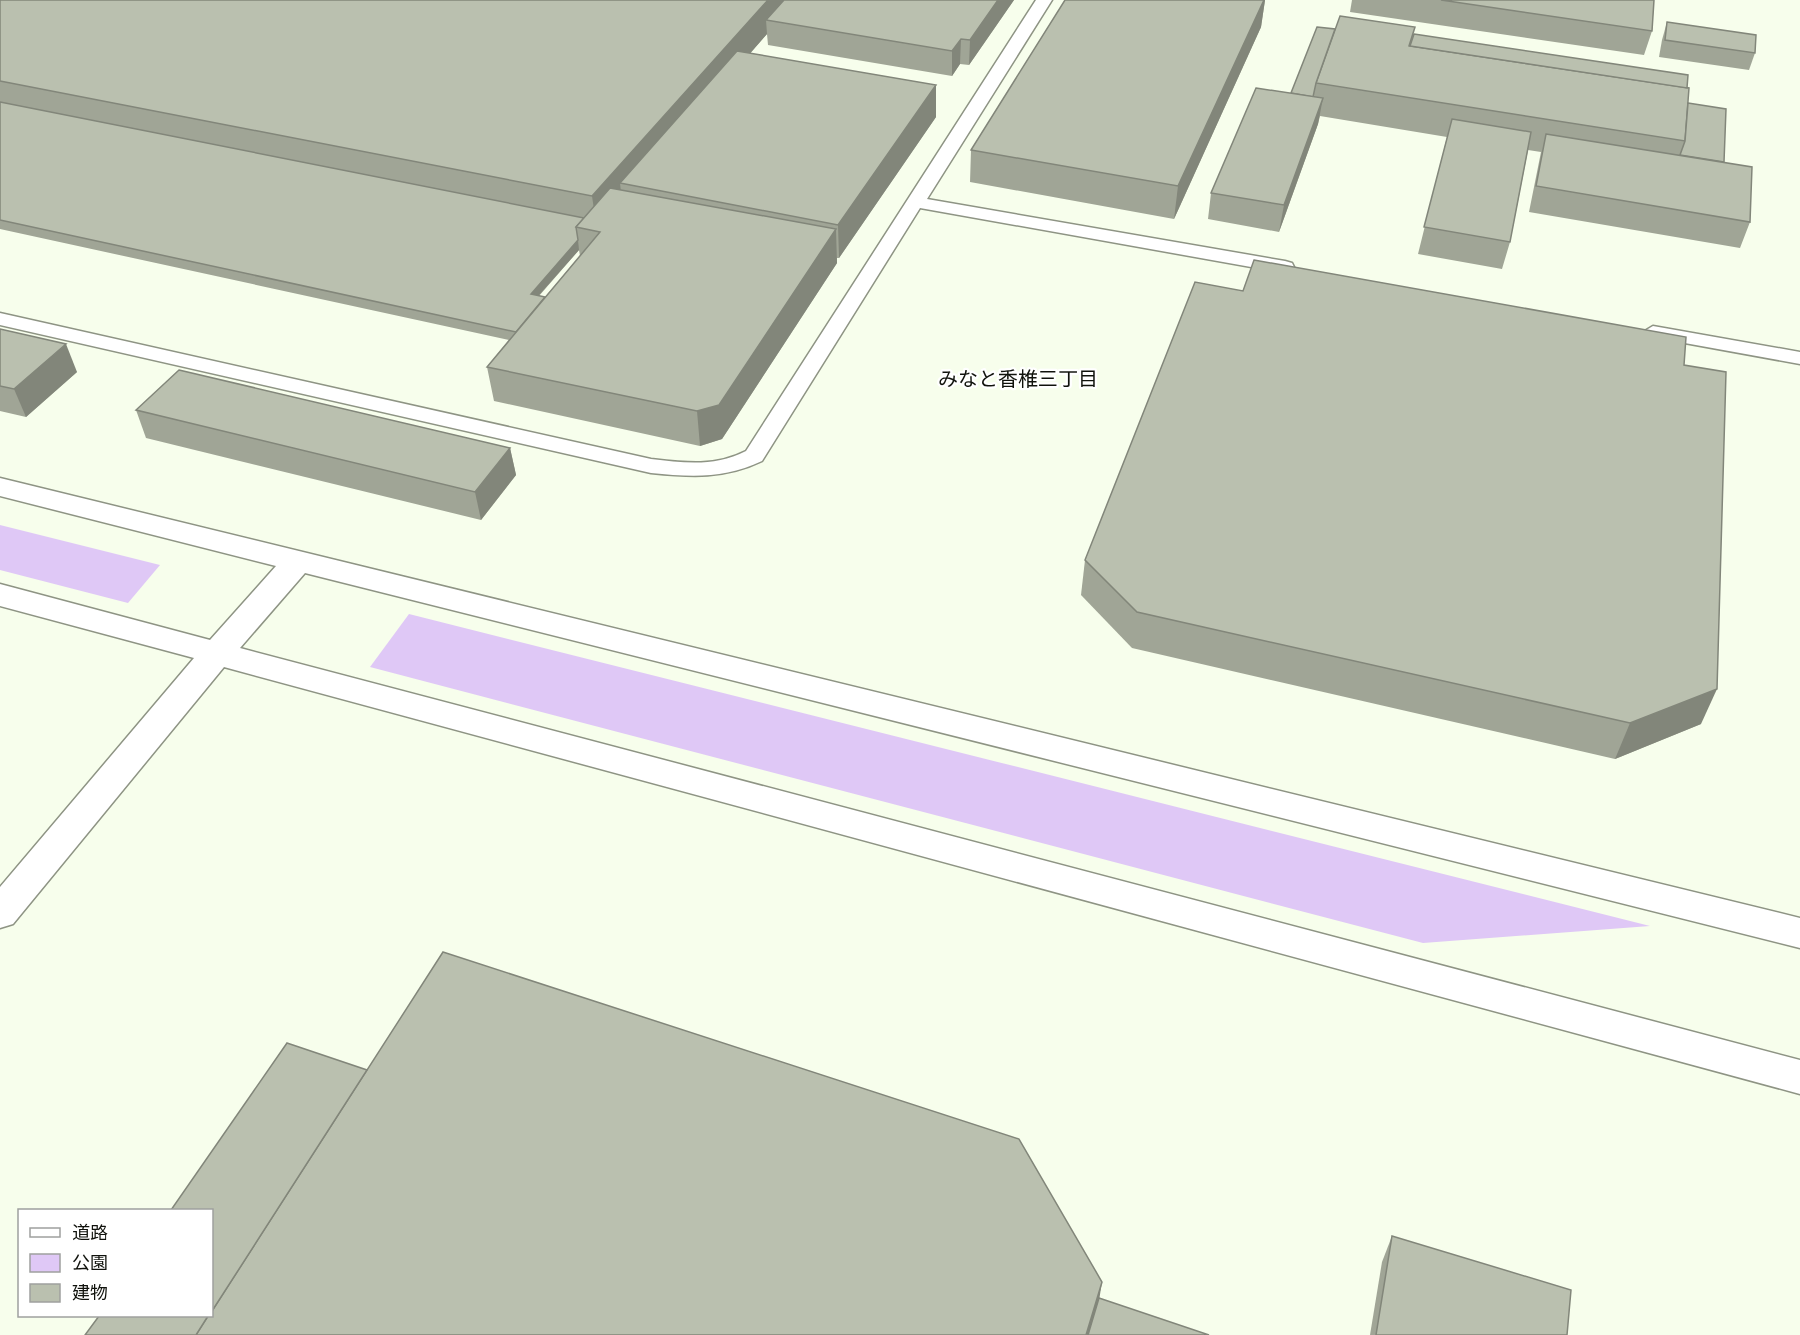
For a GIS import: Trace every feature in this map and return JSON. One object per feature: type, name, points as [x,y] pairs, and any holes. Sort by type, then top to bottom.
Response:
[{"type":"street","points":[[0,488],[1800,933]]},
{"type":"street","points":[[0,914],[217,653],[297,562]]},
{"type":"street","points":[[0,595],[1800,1077]]},
{"type":"lane","points":[[0,319],[651,466],[697,471],[734,467],[754,456],[1044,0]]},
{"type":"lane","points":[[915,202],[1304,271]]},
{"type":"lane","points":[[1635,329],[1800,358]]},
{"type":"green space","points":[[0,525],[160,565],[128,603],[0,570]]},
{"type":"green space","points":[[409,614],[1650,926],[1423,943],[370,667]]},
{"type":"building","points":[[0,0],[768,0],[592,196],[0,81]]},
{"type":"building","points":[[784,0],[998,0],[970,40],[961,39],[952,51],[766,20]]},
{"type":"building","points":[[1065,0],[1264,0],[1178,186],[971,150]]},
{"type":"building","points":[[1441,0],[1654,0],[1652,31]]},
{"type":"building","points":[[1340,16],[1415,27],[1409,46],[1689,88],[1685,141],[1316,83]]},
{"type":"building","points":[[1667,22],[1756,35],[1755,53],[1665,40]]},
{"type":"building","points":[[1317,27],[1335,29],[1313,97],[1291,93]]},
{"type":"building","points":[[1414,34],[1688,75],[1687,88],[1410,46]]},
{"type":"building","points":[[737,51],[936,85],[838,225],[620,183]]},
{"type":"building","points":[[1256,88],[1323,98],[1284,205],[1211,193]]},
{"type":"building","points":[[0,102],[584,218],[576,227],[578,240],[531,294],[545,297],[516,332],[0,220]]},
{"type":"building","points":[[1688,103],[1726,109],[1724,162],[1680,155],[1685,141]]},
{"type":"building","points":[[1452,119],[1531,132],[1510,242],[1424,227]]},
{"type":"building","points":[[1546,134],[1752,167],[1750,222],[1536,186]]},
{"type":"building","points":[[610,188],[836,229],[719,405],[697,411],[487,367],[600,232],[576,227]]},
{"type":"building","points":[[1254,260],[1686,337],[1684,365],[1726,372],[1717,689],[1630,723],[1137,612],[1085,560],[1195,282],[1243,291]]},
{"type":"building","points":[[0,329],[66,344],[14,389],[0,386]]},
{"type":"building","points":[[179,370],[510,448],[475,492],[136,410]]},
{"type":"building","points":[[443,952],[1019,1139],[1102,1282],[1086,1335],[196,1335],[207,1317],[213,1317],[213,1309]]},
{"type":"building","points":[[287,1043],[367,1070],[213,1309],[213,1209],[172,1209]]},
{"type":"building","points":[[1392,1236],[1571,1290],[1567,1335],[1376,1335]]},
{"type":"building","points":[[1099,1298],[1209,1335],[1088,1335]]},
{"type":"building","points":[[98,1317],[207,1317],[196,1335],[85,1335]]},
{"type":"district","name":"みなと香椎三丁目","points":[[1018,379]]}]
